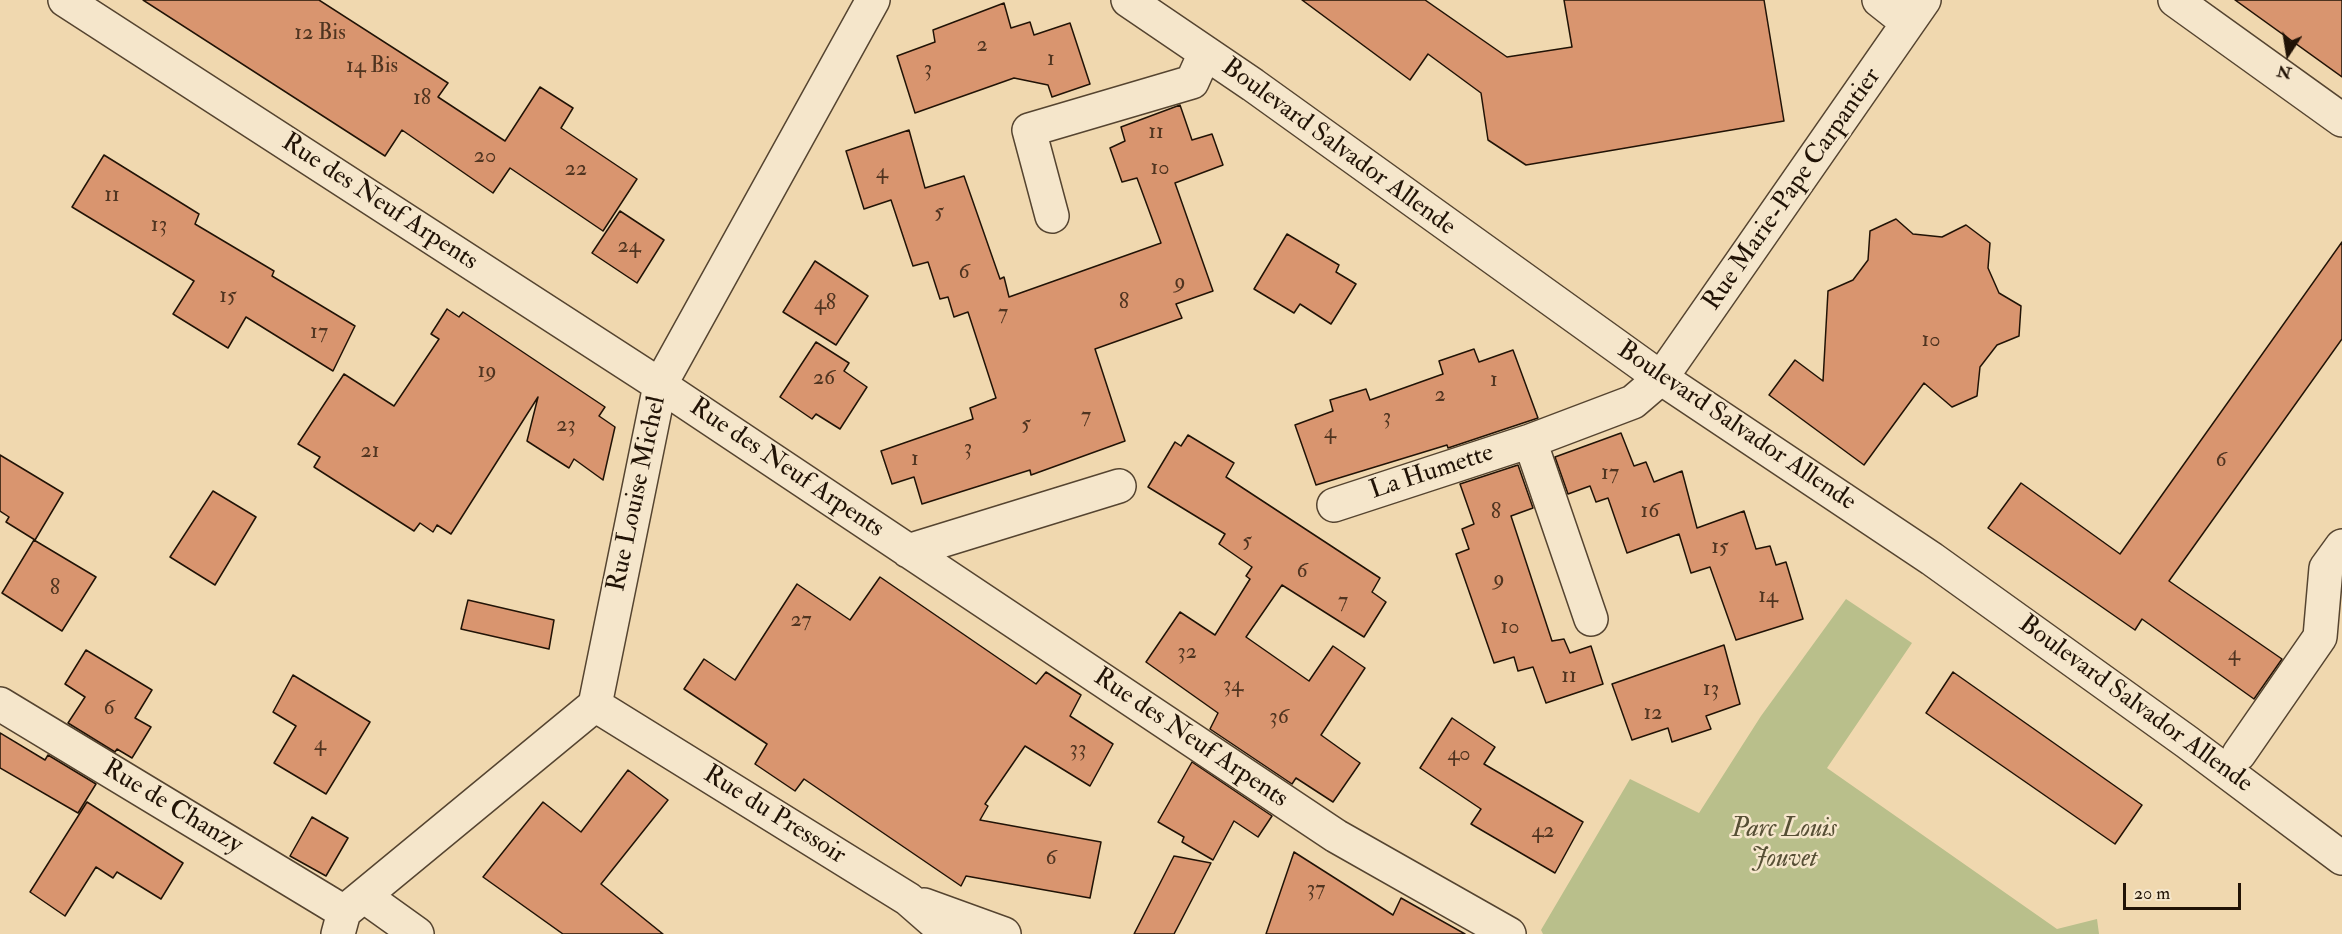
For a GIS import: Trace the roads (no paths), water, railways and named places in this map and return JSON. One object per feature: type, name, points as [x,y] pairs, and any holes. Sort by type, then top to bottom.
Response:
[{"type":"street","name":"Rue des Neuf Arpents","points":[[65,0],[660,385],[1336,836],[1509,934]]},
{"type":"street","name":"Rue Louise Michel","points":[[595,705],[660,385],[873,0]]},
{"type":"street","name":"Boulevard Salvador Allende","points":[[1128,0],[1164,10],[1205,53],[1661,378],[1932,559],[2342,858]]},
{"type":"street","points":[[1879,0],[1916,11]]},
{"type":"street","points":[[2175,0],[2342,120]]},
{"type":"street","name":"Rue Marie-Pape Carpantier","points":[[1661,378],[1916,11]]},
{"type":"street","points":[[1052,216],[1029,130],[1192,82],[1205,53]]},
{"type":"street","name":"La Humette","points":[[1334,505],[1530,441],[1633,402],[1661,378]]},
{"type":"street","points":[[1530,441],[1591,619]]},
{"type":"street","points":[[908,551],[1119,486]]},
{"type":"street","points":[[2239,754],[2320,637],[2326,568],[2342,546]]},
{"type":"street","name":"Rue de Chanzy","points":[[0,704],[348,914]]},
{"type":"street","points":[[348,914],[595,705]]},
{"type":"street","name":"Rue du Pressoir","points":[[595,705],[908,899],[948,934]]},
{"type":"street","points":[[908,899],[1004,934]]},
{"type":"street","points":[[348,914],[417,934]]},
{"type":"park label","name":"Parc Louis Jouvet","points":[[1784,845]]}]
